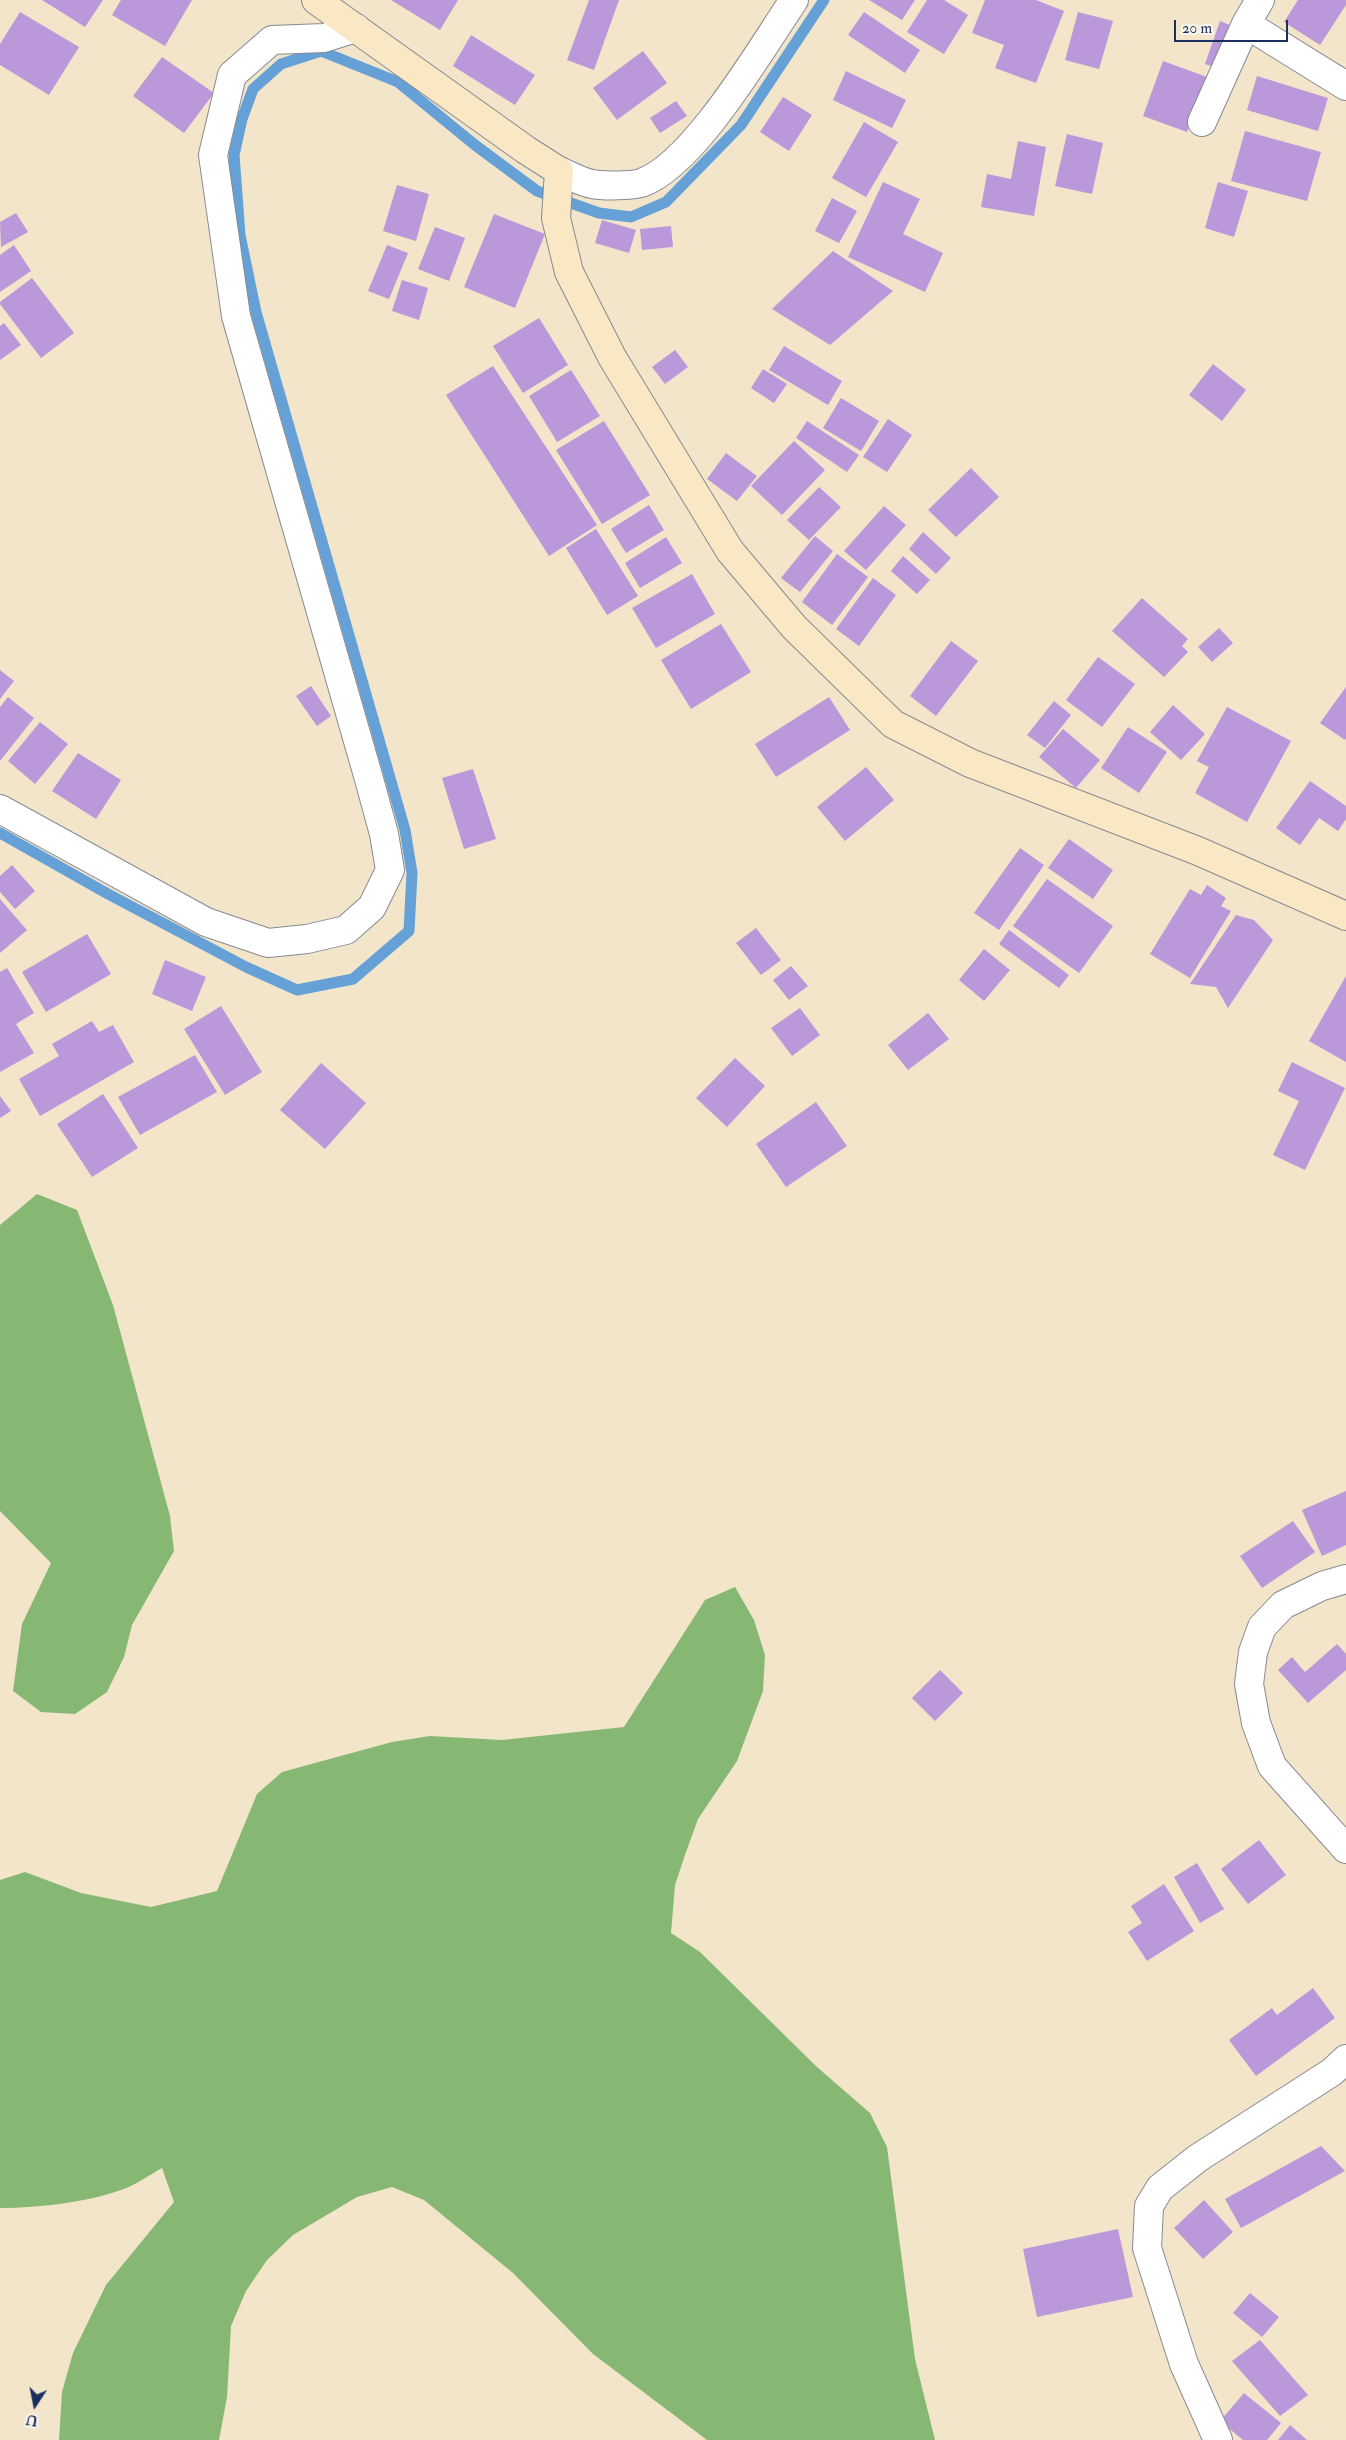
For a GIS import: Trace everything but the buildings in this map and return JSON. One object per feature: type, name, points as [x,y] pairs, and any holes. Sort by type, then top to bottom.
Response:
[{"type":"street","points":[[316,0],[526,150],[559,178],[591,184],[640,184],[658,174],[681,156],[717,114],[794,0]]},
{"type":"street","points":[[1202,122],[1246,24],[1260,0]]},
{"type":"street","points":[[1246,24],[1346,86]]},
{"type":"street","points":[[0,809],[206,922],[268,943],[307,939],[346,930],[372,906],[390,870],[384,834],[369,779],[236,316],[213,155],[232,74],[272,40],[324,38],[356,28]]},
{"type":"street","points":[[559,178],[556,218],[569,272],[612,357],[730,551],[794,626],[892,724],[970,763],[1180,844],[1346,916]]},
{"type":"street","points":[[1346,1579],[1322,1586],[1283,1605],[1272,1616],[1262,1627],[1253,1652],[1250,1684],[1256,1723],[1272,1766],[1346,1849]]},
{"type":"street","points":[[1218,2440],[1184,2364],[1147,2248],[1149,2206],[1160,2188],[1198,2158],[1332,2072],[1346,2059]]},
{"type":"green space","points":[[37,1194],[77,1210],[113,1305],[170,1516],[174,1551],[132,1625],[124,1657],[107,1692],[75,1714],[41,1712],[13,1691],[22,1624],[51,1563],[0,1511],[0,1225]]},
{"type":"green space","points":[[735,1587],[754,1620],[765,1655],[763,1691],[737,1761],[698,1819],[675,1885],[671,1933],[700,1952],[817,2067],[870,2113],[887,2147],[915,2359],[935,2440],[707,2440],[593,2354],[513,2273],[424,2200],[392,2187],[357,2197],[293,2235],[267,2260],[246,2291],[231,2326],[227,2397],[219,2440],[59,2440],[62,2392],[73,2353],[106,2285],[174,2202],[162,2168],[131,2186],[84,2200],[32,2207],[0,2208],[0,1880],[25,1872],[81,1893],[151,1907],[217,1891],[257,1794],[282,1772],[392,1742],[430,1736],[502,1740],[624,1727],[705,1600]]},
{"type":"waterway","points":[[0,833],[108,894],[246,967],[297,990],[353,979],[409,931],[412,873],[405,830],[256,312],[240,235],[234,155],[242,119],[253,89],[281,64],[321,51],[398,82],[475,145],[537,191],[599,213],[631,217],[666,202],[741,125],[824,0]]}]
